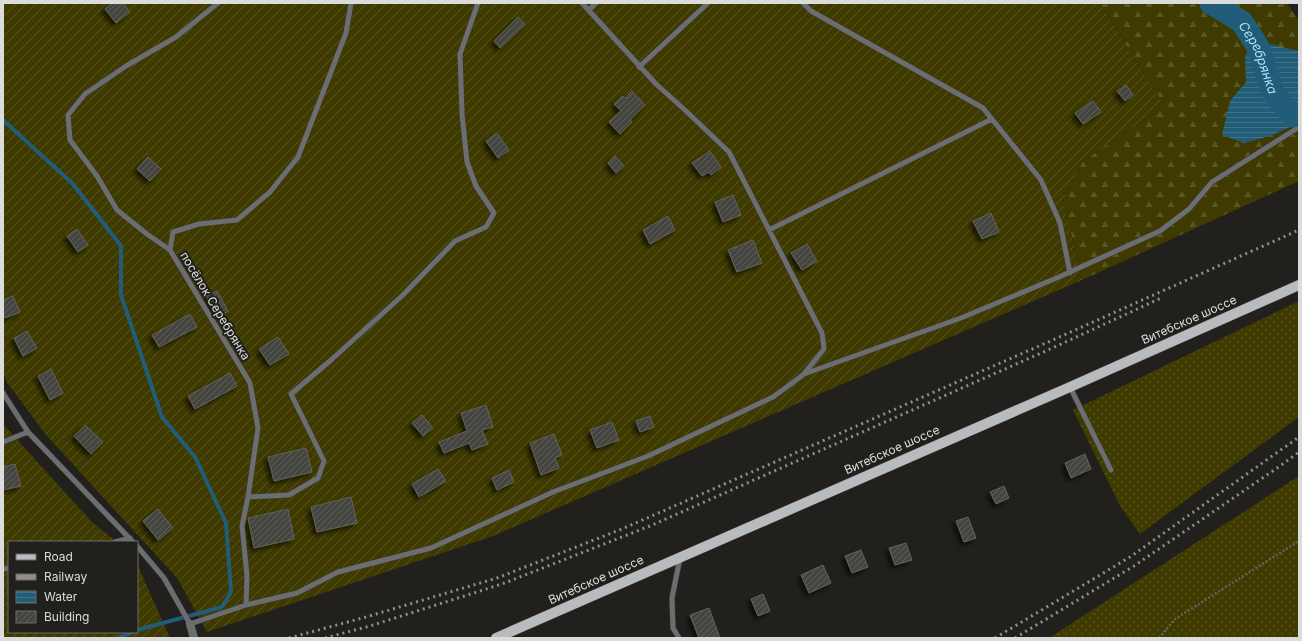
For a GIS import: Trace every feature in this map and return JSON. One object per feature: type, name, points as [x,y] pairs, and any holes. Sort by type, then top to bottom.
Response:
[{"type":"main road","name":"Витебское шоссе","points":[[496,638],[1070,387],[1299,285]]},
{"type":"street","points":[[190,624],[194,638]]},
{"type":"lane","points":[[170,250],[117,210],[96,176],[70,140],[68,115],[85,94],[126,66],[176,37],[218,3]]},
{"type":"lane","name":"посёлок Серебрянка","points":[[246,606],[247,576],[242,526],[248,497],[258,428],[250,384],[170,250],[173,232],[199,224],[237,220],[270,192],[298,157],[346,33],[351,3]]},
{"type":"lane","points":[[248,497],[289,495],[318,478],[324,461],[291,394],[403,295],[455,241],[486,227],[494,213],[476,186],[467,162],[462,114],[460,54],[478,3]]},
{"type":"lane","points":[[138,547],[164,578],[190,624],[246,606],[297,593],[338,572],[431,548],[552,492],[655,453],[773,397],[803,375],[824,349],[822,333],[729,152],[639,67],[582,3]]},
{"type":"lane","points":[[589,10],[596,3]]},
{"type":"lane","points":[[639,67],[708,3]]},
{"type":"lane","points":[[803,3],[811,11],[984,108],[1041,180],[1060,223],[1070,272]]},
{"type":"lane","points":[[769,230],[992,119]]},
{"type":"lane","points":[[803,375],[961,318],[1070,272],[1160,231],[1189,209],[1212,182],[1296,129]]},
{"type":"lane","points":[[1070,387],[1111,470]]},
{"type":"lane","points":[[3,393],[28,432],[132,540]]},
{"type":"lane","points":[[3,442],[28,432]]},
{"type":"lane","points":[[679,638],[673,628],[672,598],[680,557]]},
{"type":"path","points":[[1159,638],[1176,619],[1299,541]]},
{"type":"green space","points":[[3,3],[1099,3],[1165,106],[1083,161],[1063,199],[1082,280],[493,536],[207,632],[177,578],[46,435],[6,381],[3,372]]},
{"type":"green space","points":[[1099,3],[1287,3],[1299,21],[1299,181],[1082,280],[1063,199],[1083,161],[1165,106]]},
{"type":"green space","points":[[1299,301],[1299,417],[1140,534],[1120,506],[1073,410]]},
{"type":"green space","points":[[3,424],[92,522],[116,541],[8,541],[8,633],[138,633],[138,566],[170,638],[3,638]]},
{"type":"green space","points":[[1299,476],[1299,638],[1049,638]]},
{"type":"water","points":[[1266,43],[1298,51],[1299,53],[1299,123],[1270,136],[1244,143],[1222,135],[1230,101],[1246,82],[1245,55]]},
{"type":"building","points":[[113,3],[123,3],[130,12],[116,23],[105,9]]},
{"type":"building","points":[[518,17],[525,24],[500,48],[494,41]]},
{"type":"building","points":[[1126,85],[1133,95],[1125,101],[1117,91]]},
{"type":"building","points":[[632,91],[645,105],[630,120],[632,122],[620,134],[609,122],[621,111],[614,104],[623,96],[625,98]]},
{"type":"building","points":[[1093,101],[1101,112],[1083,124],[1075,113]]},
{"type":"building","points":[[497,133],[509,150],[498,158],[486,141]]},
{"type":"building","points":[[710,151],[721,167],[711,175],[709,172],[702,176],[692,163]]},
{"type":"building","points":[[615,156],[624,166],[616,173],[608,163]]},
{"type":"building","points":[[148,157],[161,169],[150,181],[137,169]]},
{"type":"building","points":[[733,195],[741,215],[723,222],[715,202]]},
{"type":"building","points":[[991,213],[999,232],[982,239],[973,221]]},
{"type":"building","points":[[668,216],[675,230],[650,244],[643,230]]},
{"type":"building","points":[[77,229],[88,245],[78,252],[67,236]]},
{"type":"building","points":[[753,240],[762,263],[737,272],[728,250]]},
{"type":"building","points":[[807,244],[817,261],[802,270],[791,253]]},
{"type":"building","points":[[217,291],[228,311],[218,317],[206,296]]},
{"type":"building","points":[[13,296],[20,312],[5,318],[3,313],[3,300]]},
{"type":"building","points":[[190,314],[197,327],[159,347],[152,335]]},
{"type":"building","points":[[27,331],[37,348],[23,356],[14,338]]},
{"type":"building","points":[[278,337],[289,354],[270,365],[259,349]]},
{"type":"building","points":[[51,369],[63,393],[50,400],[38,376]]},
{"type":"building","points":[[230,373],[237,386],[195,409],[188,396]]},
{"type":"building","points":[[486,405],[493,427],[482,430],[488,444],[472,450],[469,443],[444,453],[439,442],[467,431],[461,413]]},
{"type":"building","points":[[422,415],[433,428],[423,436],[412,423]]},
{"type":"building","points":[[650,416],[654,427],[640,432],[636,421]]},
{"type":"building","points":[[612,422],[619,440],[597,448],[590,430]]},
{"type":"building","points":[[85,425],[103,442],[91,454],[74,436]]},
{"type":"building","points":[[554,434],[562,455],[555,458],[559,468],[541,475],[530,443]]},
{"type":"building","points":[[306,448],[312,472],[274,481],[268,457]]},
{"type":"building","points":[[1085,454],[1091,469],[1071,478],[1065,463]]},
{"type":"building","points":[[15,464],[21,486],[3,490],[3,467]]},
{"type":"building","points":[[438,469],[446,481],[419,497],[412,484]]},
{"type":"building","points":[[509,470],[514,482],[497,490],[492,478]]},
{"type":"building","points":[[1004,486],[1009,498],[996,504],[990,492]]},
{"type":"building","points":[[351,497],[357,523],[317,532],[311,507]]},
{"type":"building","points":[[158,509],[173,528],[158,540],[143,521]]},
{"type":"building","points":[[288,509],[294,539],[254,548],[248,518]]},
{"type":"building","points":[[968,517],[976,538],[964,542],[956,521]]},
{"type":"building","points":[[906,543],[912,560],[895,565],[889,548]]},
{"type":"building","points":[[861,550],[868,567],[852,573],[845,556]]},
{"type":"building","points":[[823,565],[831,583],[809,593],[801,575]]},
{"type":"building","points":[[763,594],[770,611],[758,616],[751,599]]},
{"type":"building","points":[[709,608],[720,638],[699,638],[690,615]]},
{"type":"waterway","name":"Серебрянка","points":[[1211,3],[1242,22],[1258,47],[1274,94],[1294,117],[1299,114]]},
{"type":"waterway","points":[[3,120],[73,184],[121,246],[121,295],[162,417],[195,457],[226,523],[231,592],[222,607],[138,630]]},
{"type":"waterway","points":[[117,638],[130,633]]},
{"type":"railway","points":[[289,638],[497,578],[622,529],[1299,230]]},
{"type":"railway","points":[[325,638],[370,626],[502,584],[650,526],[1057,346],[1161,298]]},
{"type":"railway","points":[[995,638],[1130,557],[1299,437]]},
{"type":"railway","points":[[1015,638],[1134,566],[1299,452]]}]
